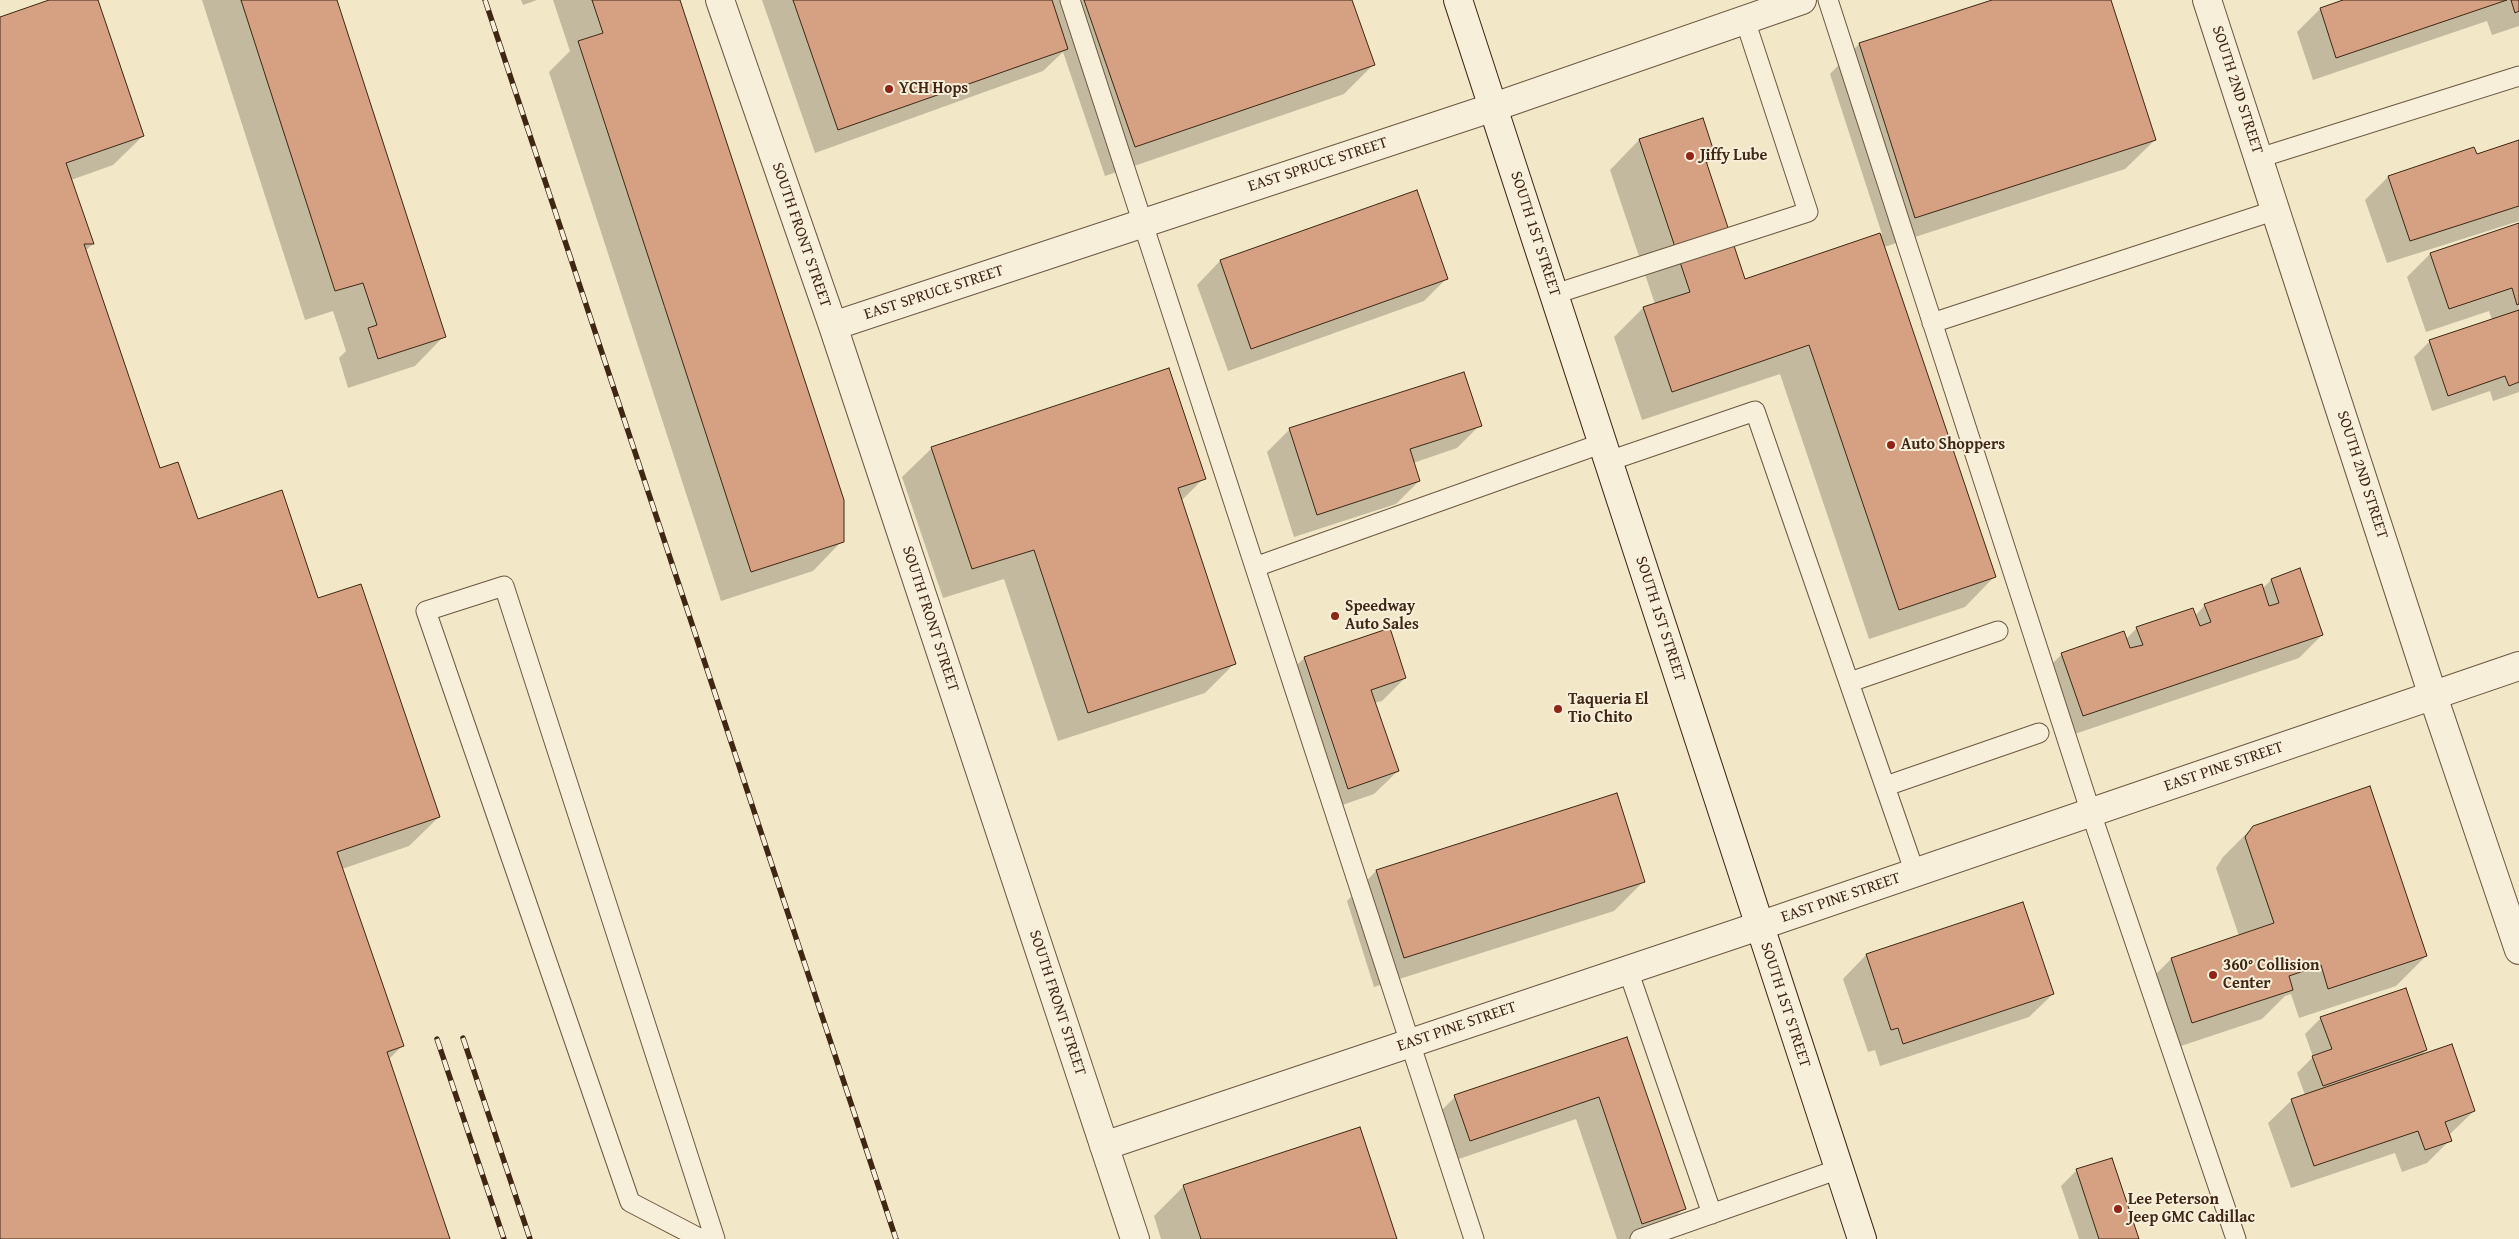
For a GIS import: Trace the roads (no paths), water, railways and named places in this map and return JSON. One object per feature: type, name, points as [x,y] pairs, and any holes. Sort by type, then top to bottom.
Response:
[{"type":"street","name":"SOUTH FRONT STREET","points":[[720,0],[833,326],[1135,1239]]},
{"type":"street","name":"SOUTH 1ST STREET","points":[[1458,0],[1862,1239]]},
{"type":"street","name":"EAST SPRUCE STREET","points":[[833,326],[1494,107],[1802,0]]},
{"type":"street","name":"SOUTH 2ND STREET","points":[[2208,0],[2433,696],[2519,950]]},
{"type":"street","name":"EAST PINE STREET","points":[[1104,1146],[1759,926],[2519,666]]},
{"type":"lane","points":[[1070,0],[1474,1239]]},
{"type":"lane","points":[[1828,0],[2090,812],[2236,1239]]},
{"type":"lane","points":[[1555,294],[1808,212],[1745,20]]},
{"type":"lane","points":[[2258,158],[2519,76]]},
{"type":"lane","points":[[1932,323],[2276,210]]},
{"type":"lane","points":[[1255,568],[1606,452],[1755,411],[1915,873]]},
{"type":"lane","points":[[701,1239],[630,1202],[426,611],[504,586],[715,1239]]},
{"type":"lane","points":[[1850,682],[1998,631]]},
{"type":"lane","points":[[1886,786],[2039,733]]},
{"type":"lane","points":[[1628,970],[1712,1214]]},
{"type":"lane","points":[[1640,1239],[1839,1169]]},
{"type":"railway","points":[[485,0],[896,1239]]},
{"type":"railway","points":[[463,1038],[530,1239]]},
{"type":"railway","points":[[437,1039],[504,1239]]},
{"type":"place","name":"YCH Hops","points":[[889,89]]},
{"type":"place","name":"Jiffy Lube","points":[[1690,156]]},
{"type":"place","name":"Auto Shoppers","points":[[1891,445]]},
{"type":"place","name":"Speedway Auto Sales","points":[[1335,616]]},
{"type":"place","name":"Taqueria El Tio Chito","points":[[1558,709]]},
{"type":"place","name":"360° Collision Center","points":[[2213,975]]},
{"type":"place","name":"Lee Peterson Jeep GMC Cadillac","points":[[2118,1209]]}]
